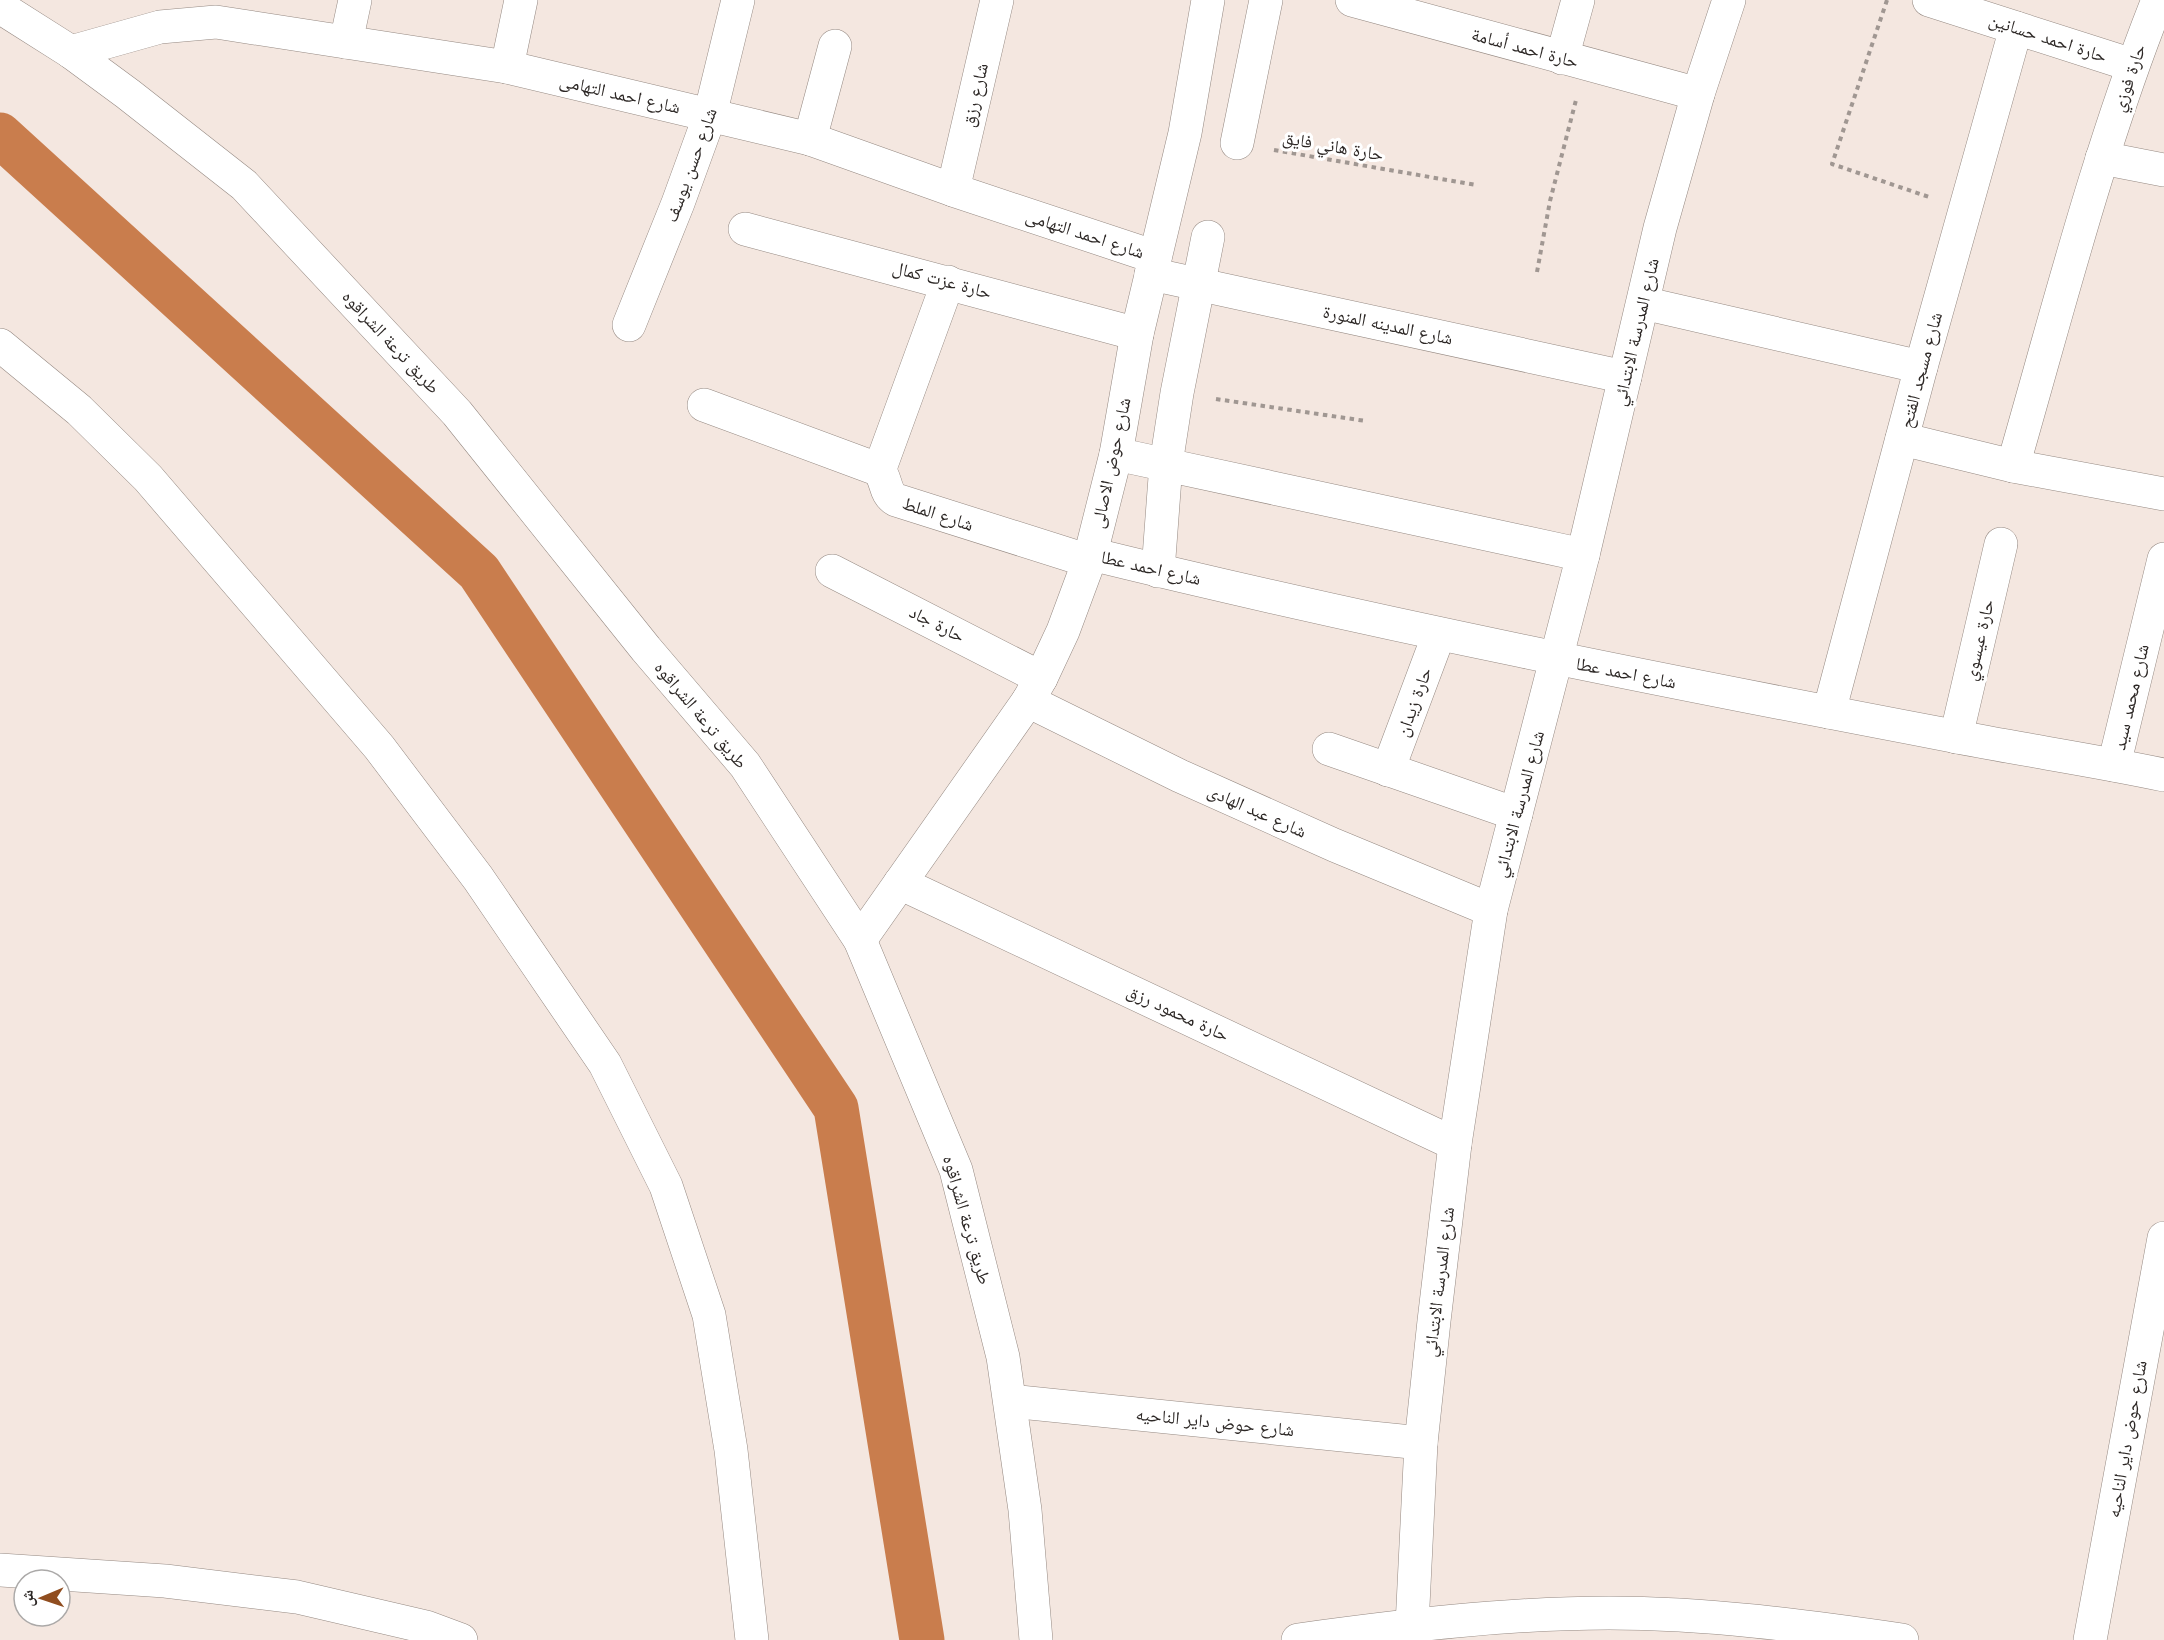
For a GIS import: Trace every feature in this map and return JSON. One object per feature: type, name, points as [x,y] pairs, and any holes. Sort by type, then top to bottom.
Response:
[{"type":"street","points":[[346,42],[356,0]]},
{"type":"street","points":[[507,67],[521,0]]},
{"type":"street","name":"شارع حسن يوسف","points":[[629,325],[678,203],[710,115],[738,0]]},
{"type":"street","name":"شارع رزق","points":[[952,190],[998,0]]},
{"type":"street","name":"شارع حوض الاصالى","points":[[860,940],[1035,690],[1063,631],[1090,558],[1116,454],[1137,334],[1185,133],[1208,0]]},
{"type":"street","points":[[1237,143],[1266,0]]},
{"type":"street","name":"حارة احمد أسامة","points":[[1352,0],[1698,94]]},
{"type":"street","points":[[1574,61],[1578,0]]},
{"type":"street","name":"شارع المدرسة الابتدائي","points":[[1412,1626],[1421,1443],[1455,1143],[1491,910],[1583,555],[1660,228],[1698,94],[1729,0]]},
{"type":"street","name":"حارة احمد حسانين","points":[[1929,0],[2132,65]]},
{"type":"street","name":"حارة فوزي","points":[[2013,466],[2102,158],[2132,65],[2158,0]]},
{"type":"street","name":"طريق ترعة الشراقوه","points":[[0,7],[71,52],[244,185],[458,413],[645,649],[745,765],[860,940],[956,1170],[1003,1357],[1024,1510],[1036,1640]]},
{"type":"street","name":"شارع احمد التهامى","points":[[71,52],[218,11],[346,42],[507,67],[810,139],[1153,265]]},
{"type":"street","name":"شارع مسجد الفتح","points":[[1829,712],[2016,28]]},
{"type":"street","points":[[810,139],[835,46]]},
{"type":"street","points":[[2102,158],[2164,170]]},
{"type":"street","name":"حارة عزت كمال","points":[[745,229],[1137,334]]},
{"type":"street","points":[[1158,571],[1166,464],[1177,393],[1208,237]]},
{"type":"street","name":"شارع المدينه المنورة","points":[[1153,265],[1199,285],[1625,377]]},
{"type":"street","points":[[704,405],[879,471],[948,282]]},
{"type":"street","points":[[1643,303],[1922,367]]},
{"type":"street","points":[[0,345],[79,410],[148,478],[379,747],[478,878],[605,1064],[666,1186],[709,1315],[731,1450],[752,1640]]},
{"type":"street","points":[[1902,439],[2013,466],[2164,494]]},
{"type":"street","points":[[1116,454],[1583,555]]},
{"type":"street","name":"شارع الملط","points":[[879,471],[882,474],[886,492],[896,501],[1090,558]]},
{"type":"street","name":"حارة عيسوي","points":[[1956,737],[2001,544]]},
{"type":"street","name":"شارع احمد عطا","points":[[1090,558],[1557,659],[2164,775]]},
{"type":"street","name":"شارع محمد سيد","points":[[2114,765],[2164,559]]},
{"type":"street","name":"حارة جاد","points":[[832,571],[1035,690]]},
{"type":"street","name":"حارة زيدان","points":[[1389,770],[1439,634]]},
{"type":"street","name":"شارع عبد الهادى","points":[[1035,690],[1180,776],[1334,845],[1491,910]]},
{"type":"street","points":[[1329,749],[1516,814]]},
{"type":"street","name":"حارة محمود رزق","points":[[900,882],[1455,1143]]},
{"type":"street","name":"شارع حوض داير الناحيه","points":[[2090,1640],[2164,1238]]},
{"type":"street","name":"شارع حوض داير الناحيه","points":[[1010,1401],[1421,1443]]},
{"type":"street","points":[[0,1570],[165,1581],[297,1597],[426,1628],[461,1640]]},
{"type":"street","points":[[1298,1640],[1511,1616],[1610,1613],[1708,1616],[1806,1633],[1902,1640]]},
{"type":"path","points":[[1887,0],[1832,164],[1965,210]]},
{"type":"path","points":[[1537,272],[1574,61]]},
{"type":"path","name":"حارة هاني فايق","points":[[1237,143],[1476,185]]},
{"type":"path","points":[[1177,393],[1366,421]]},
{"type":"waterway","points":[[0,135],[479,572],[836,1108],[922,1640]]}]
